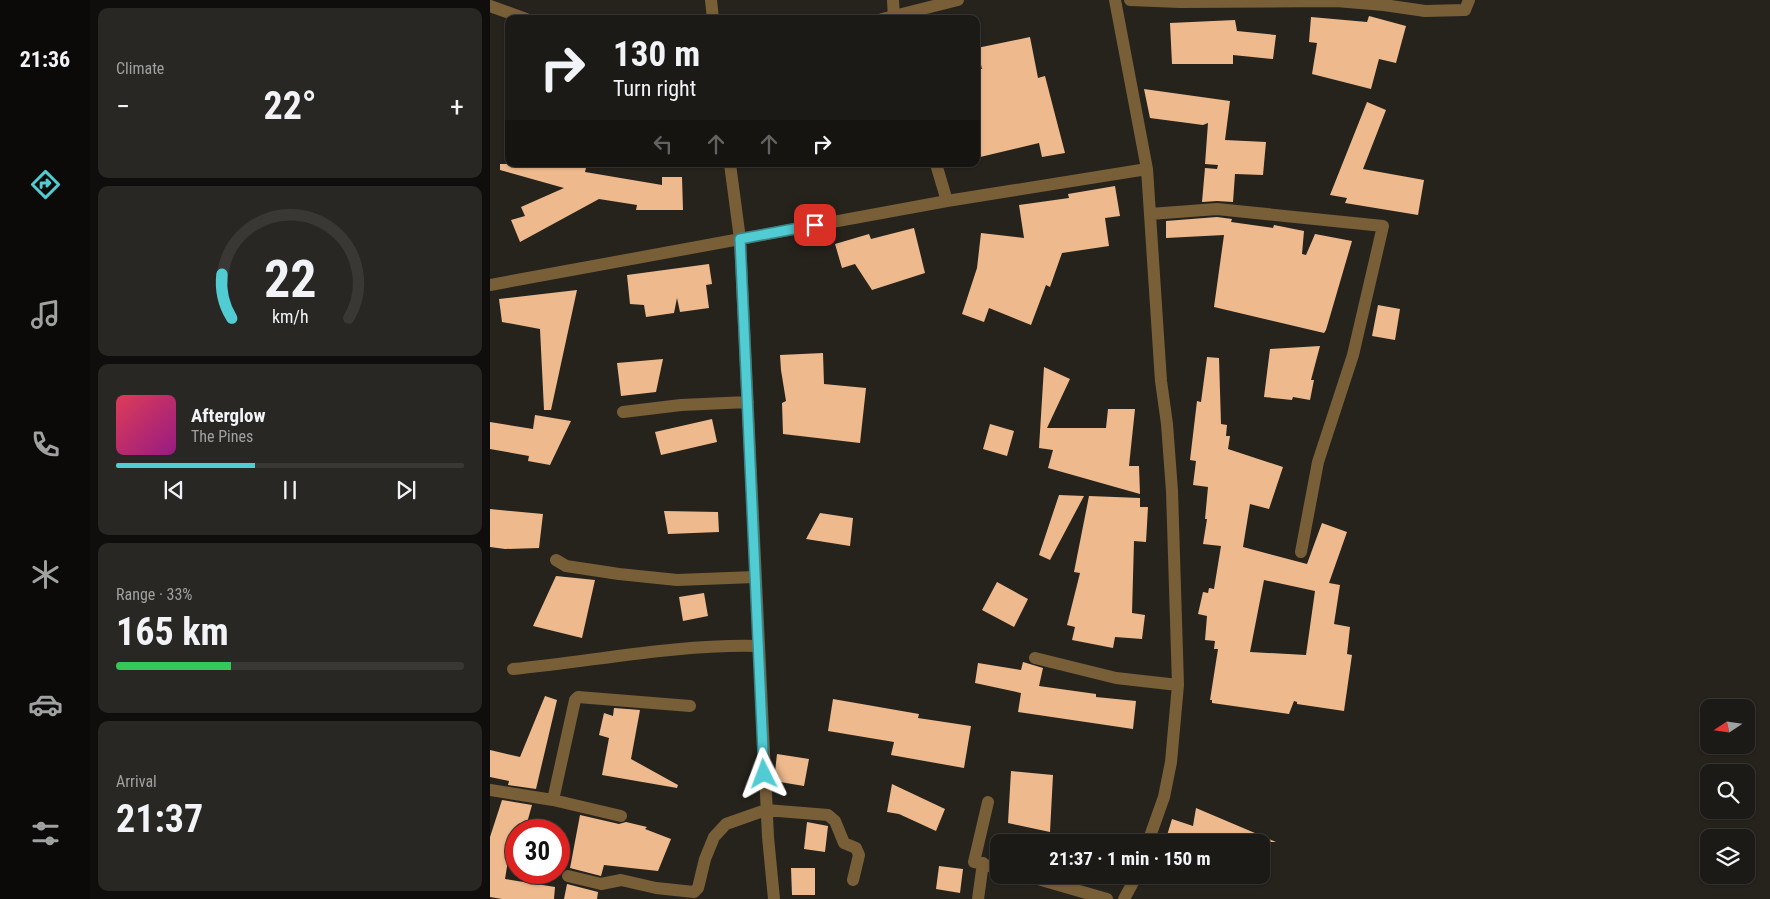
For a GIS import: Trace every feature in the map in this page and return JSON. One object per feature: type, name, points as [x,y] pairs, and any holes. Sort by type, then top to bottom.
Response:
[{"type":"street","points":[[711,0],[713,15]]},
{"type":"street","points":[[890,15],[892,0]]},
{"type":"street","points":[[901,15],[958,0]]},
{"type":"street","points":[[1115,0],[1147,169],[1161,381],[1167,424],[1172,491],[1178,686],[1172,762],[1164,797],[1151,834]]},
{"type":"street","points":[[1130,0],[1180,2],[1336,1],[1425,11],[1465,10],[1469,0]]},
{"type":"street","points":[[490,6],[515,15]]},
{"type":"street","points":[[730,167],[740,239],[766,810],[774,899]]},
{"type":"street","points":[[937,167],[947,200]]},
{"type":"street","points":[[490,285],[947,200],[1147,169]]},
{"type":"street","points":[[1150,214],[1217,209],[1383,226],[1353,354],[1318,462],[1301,552]]},
{"type":"street","points":[[623,412],[681,405],[748,402]]},
{"type":"street","points":[[556,560],[566,566],[677,580],[755,577]]},
{"type":"street","points":[[513,669],[645,652],[733,645],[758,646]]},
{"type":"street","points":[[1034,658],[1116,678],[1178,686]]},
{"type":"street","points":[[552,800],[575,700],[578,697],[690,706]]},
{"type":"street","points":[[490,790],[552,800],[621,816]]},
{"type":"street","points":[[988,802],[974,862],[990,865]]},
{"type":"street","points":[[570,876],[601,884],[621,880],[656,888],[694,892],[698,888],[705,859],[714,838],[726,824],[766,810],[828,815],[832,817],[844,843],[856,848],[859,856],[853,880]]},
{"type":"street","points":[[978,899],[983,863]]},
{"type":"street","points":[[1055,884],[1107,899]]},
{"type":"street","points":[[1124,899],[1132,884]]},
{"type":"building","points":[[1369,16],[1406,26],[1396,63],[1379,59],[1371,89],[1312,74],[1317,43],[1309,42],[1311,17],[1367,22]]},
{"type":"building","points":[[1235,20],[1237,31],[1276,35],[1273,59],[1233,55],[1233,64],[1172,64],[1170,23]]},
{"type":"building","points":[[1030,37],[1038,78],[1045,76],[1065,153],[1042,157],[1039,143],[980,157],[980,69],[982,69],[980,47]]},
{"type":"building","points":[[1144,89],[1230,101],[1225,140],[1266,142],[1263,175],[1235,174],[1233,202],[1202,202],[1205,168],[1217,169],[1218,165],[1205,164],[1208,123],[1203,125],[1150,118]]},
{"type":"building","points":[[1367,102],[1386,110],[1363,169],[1424,180],[1418,215],[1345,203],[1347,198],[1330,195]]},
{"type":"building","points":[[500,164],[505,164],[505,167],[586,167],[585,172],[662,185],[662,177],[682,177],[683,210],[636,210],[637,205],[599,199],[520,242],[511,220],[525,216],[521,207],[564,188],[500,170]]},
{"type":"building","points":[[1115,186],[1120,216],[1105,218],[1109,246],[1062,253],[1050,287],[1046,285],[1031,325],[989,308],[984,322],[962,314],[977,268],[981,233],[1024,238],[1019,205],[1069,198],[1068,194]]},
{"type":"building","points":[[1217,217],[1232,219],[1231,222],[1273,228],[1274,225],[1304,231],[1302,254],[1306,255],[1315,234],[1352,241],[1324,333],[1214,307],[1224,235],[1166,238],[1166,221]]},
{"type":"building","points":[[914,228],[925,273],[872,290],[855,264],[842,268],[835,244],[869,234],[871,239]]},
{"type":"building","points":[[709,264],[712,284],[706,285],[709,308],[680,312],[677,298],[674,313],[646,317],[644,305],[630,304],[627,275]]},
{"type":"building","points":[[577,290],[551,410],[544,410],[540,329],[502,322],[499,299]]},
{"type":"building","points":[[1378,305],[1400,309],[1395,340],[1372,336]]},
{"type":"building","points":[[1320,346],[1311,380],[1314,380],[1310,400],[1293,397],[1292,400],[1264,397],[1270,349]]},
{"type":"building","points":[[823,353],[824,384],[866,388],[860,443],[783,434],[782,403],[786,401],[780,355]]},
{"type":"building","points":[[1207,357],[1219,358],[1221,424],[1227,425],[1226,436],[1230,436],[1228,449],[1283,467],[1269,509],[1250,504],[1243,547],[1307,564],[1322,523],[1347,532],[1329,583],[1340,585],[1334,624],[1350,627],[1347,654],[1352,655],[1344,711],[1297,704],[1294,701],[1289,714],[1212,703],[1212,700],[1210,700],[1218,649],[1214,649],[1215,641],[1205,640],[1207,616],[1198,614],[1203,592],[1208,593],[1209,588],[1214,589],[1221,546],[1203,544],[1207,519],[1205,519],[1208,487],[1193,485],[1196,461],[1190,460],[1197,401],[1201,402]],"holes":[[[1264,580],[1315,591],[1306,655],[1250,652]]]},
{"type":"building","points":[[663,359],[656,392],[621,396],[617,363]]},
{"type":"building","points":[[1044,367],[1070,379],[1047,428],[1106,428],[1108,409],[1135,409],[1129,466],[1139,466],[1140,494],[1048,468],[1053,450],[1039,448]]},
{"type":"building","points":[[535,415],[571,421],[550,465],[528,461],[529,456],[490,449],[490,422],[533,429]]},
{"type":"building","points":[[712,419],[717,442],[661,455],[655,432]]},
{"type":"building","points":[[990,424],[1014,431],[1007,456],[983,449]]},
{"type":"building","points":[[1059,495],[1084,496],[1050,560],[1039,555]]},
{"type":"building","points":[[1089,496],[1140,498],[1140,507],[1148,507],[1146,542],[1134,541],[1132,613],[1145,615],[1142,639],[1115,637],[1113,648],[1072,640],[1075,627],[1067,625],[1080,573],[1074,572]]},
{"type":"building","points":[[490,509],[543,514],[539,548],[505,549],[490,547]]},
{"type":"building","points":[[664,511],[718,512],[719,532],[668,534]]},
{"type":"building","points":[[820,513],[853,518],[850,546],[806,539]]},
{"type":"building","points":[[556,576],[595,580],[582,638],[533,626]]},
{"type":"building","points":[[997,582],[1028,599],[1014,627],[982,610]]},
{"type":"building","points":[[704,593],[708,616],[683,621],[679,597]]},
{"type":"building","points":[[1023,662],[1043,668],[1039,686],[1096,694],[1096,697],[1136,701],[1133,729],[1018,712],[1021,693],[975,683],[978,663],[1021,670]]},
{"type":"building","points":[[545,696],[557,700],[536,789],[508,785],[509,781],[490,777],[490,750],[520,757]]},
{"type":"building","points":[[833,699],[919,714],[918,718],[971,726],[964,768],[891,755],[894,742],[828,731]]},
{"type":"building","points":[[614,708],[640,710],[631,759],[678,785],[677,788],[602,775],[609,738],[599,735],[604,713],[613,716]]},
{"type":"building","points":[[777,754],[809,759],[804,786],[774,781]]},
{"type":"building","points":[[1011,771],[1053,775],[1050,832],[1008,823]]},
{"type":"building","points":[[892,784],[945,809],[936,831],[899,814],[887,812]]},
{"type":"building","points":[[502,800],[532,805],[528,819],[505,819],[505,884],[536,884],[555,887],[554,899],[502,899],[490,897],[490,837]]},
{"type":"building","points":[[1196,808],[1257,834],[1167,834],[1172,819],[1193,826]]},
{"type":"building","points":[[580,815],[619,824],[626,822],[647,827],[645,829],[671,839],[658,871],[604,865],[601,876],[570,868]]},
{"type":"building","points":[[807,822],[828,826],[825,852],[804,849]]},
{"type":"building","points":[[939,866],[963,869],[960,893],[936,889]]},
{"type":"building","points":[[791,868],[815,868],[815,895],[792,895]]},
{"type":"building","points":[[567,884],[598,892],[597,899],[564,899]]},
{"type":"route","points":[[764,774],[740,239],[815,225]]}]
